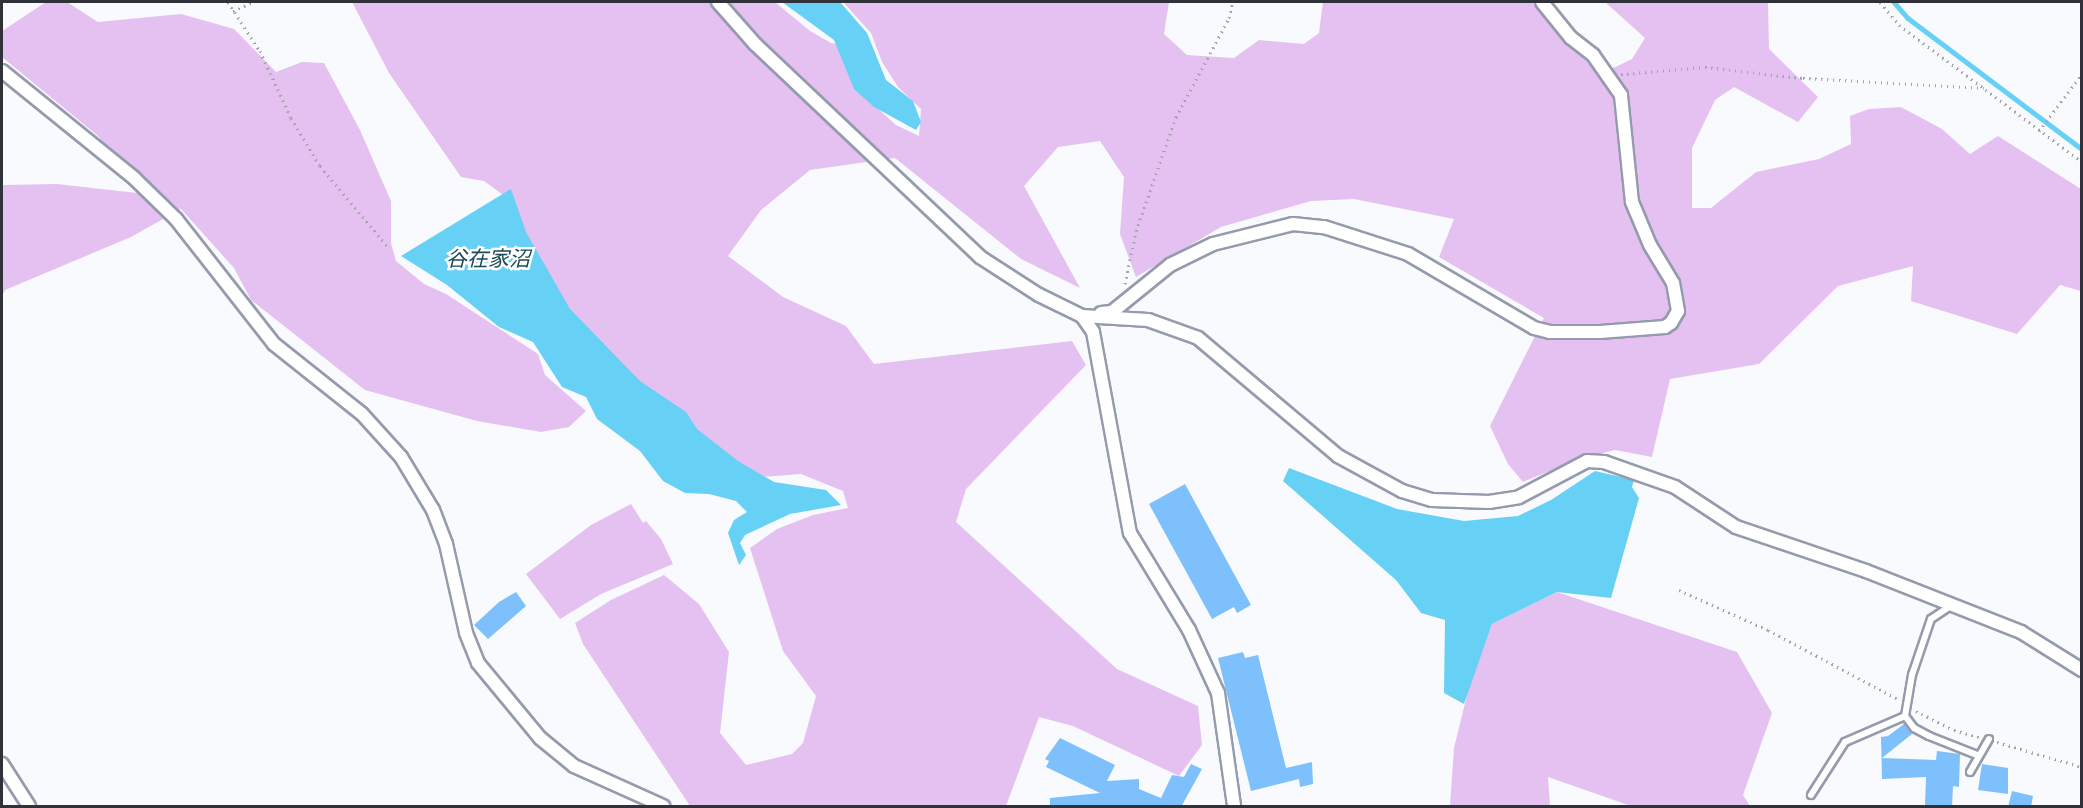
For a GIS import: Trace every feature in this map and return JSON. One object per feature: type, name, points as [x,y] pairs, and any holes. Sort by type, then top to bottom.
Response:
[{"type":"street","points":[[718,2],[755,44],[980,257],[1039,296],[1082,316],[1148,320],[1198,338],[1338,456],[1402,491],[1432,500],[1490,502],[1519,497],[1587,461],[1605,462],[1675,487],[1736,527],[1866,571],[1950,606],[2021,632],[2082,670]]},
{"type":"street","points":[[1082,316],[1112,312],[1126,297],[1170,265],[1213,244],[1293,224],[1324,227],[1408,254],[1534,328],[1560,332],[1665,327],[1678,311],[1678,298],[1632,202],[1621,95],[1609,75],[1542,2]]},
{"type":"street","points":[[2,71],[134,178],[176,219],[274,344],[362,414],[401,457],[421,486],[439,527],[466,633],[478,663],[540,738],[574,766],[663,807]]},
{"type":"street","points":[[1082,316],[1098,347],[1130,533],[1190,630],[1218,693],[1234,807]]},
{"type":"street","points":[[2,764],[29,807]]},
{"type":"lane","points":[[1950,606],[1932,619],[1905,704],[1905,716],[1914,728],[1977,755]]},
{"type":"lane","points":[[1811,795],[1845,742],[1905,716]]},
{"type":"lane","points":[[1970,772],[1977,755],[1989,740]]},
{"type":"path","points":[[228,2],[260,51],[291,118],[320,166],[388,247]]},
{"type":"path","points":[[233,11],[254,2]]},
{"type":"path","points":[[1126,297],[1136,231],[1176,117],[1229,18],[1233,2]]},
{"type":"path","points":[[1880,2],[1899,26],[2082,162]]},
{"type":"path","points":[[1609,75],[1705,67],[1803,78],[1984,88]]},
{"type":"path","points":[[2039,131],[2082,74]]},
{"type":"path","points":[[1680,590],[1831,661],[1954,730],[2082,767]]},
{"type":"shaded area","points":[[46,2],[67,2],[98,22],[181,14],[234,29],[276,72],[302,62],[324,63],[360,130],[391,201],[391,243],[396,261],[424,284],[446,294],[538,354],[545,375],[586,411],[569,427],[541,432],[477,421],[365,390],[251,300],[234,268],[181,209],[131,237],[5,290],[2,296],[2,185],[57,184],[146,194],[98,136],[2,57],[2,31]]},
{"type":"shaded area","points":[[352,2],[775,2],[810,31],[831,43],[850,46],[875,106],[896,125],[919,136],[921,109],[898,87],[882,62],[871,33],[843,2],[1169,2],[1164,34],[1187,55],[1234,58],[1259,40],[1304,44],[1319,33],[1323,2],[1532,2],[1599,75],[1632,59],[1645,38],[1605,2],[1768,2],[1769,49],[1818,97],[1798,122],[1734,87],[1715,100],[1692,148],[1692,208],[1711,208],[1756,172],[1819,159],[1851,144],[1850,116],[1869,109],[1901,107],[1942,129],[1970,154],[1998,136],[2081,189],[2081,291],[2060,285],[2017,334],[1911,301],[1913,266],[1838,286],[1759,364],[1670,379],[1652,457],[1615,450],[1579,459],[1523,482],[1508,464],[1490,426],[1544,318],[1439,257],[1454,219],[1354,199],[1311,201],[1221,227],[1136,277],[1120,234],[1124,177],[1100,141],[1058,147],[1024,186],[1080,288],[1021,259],[895,158],[810,170],[761,210],[728,256],[783,297],[846,326],[874,364],[1072,341],[1086,365],[966,489],[956,522],[1117,669],[1198,706],[1202,745],[1179,776],[1073,726],[1039,717],[1006,806],[690,806],[583,644],[575,623],[611,600],[664,575],[699,604],[729,652],[720,733],[746,765],[792,754],[803,743],[816,696],[783,651],[750,548],[777,529],[813,515],[848,508],[843,491],[801,474],[762,477],[731,462],[558,315],[510,200],[484,181],[461,177],[389,73]]},
{"type":"shaded area","points":[[631,504],[643,523],[646,521],[661,539],[673,564],[601,594],[560,619],[526,574],[591,525]]},
{"type":"shaded area","points":[[1557,592],[1737,652],[1772,713],[1743,795],[1750,806],[1631,806],[1548,777],[1550,806],[1450,806],[1454,748],[1470,683],[1492,624]]},
{"type":"water","points":[[782,2],[840,2],[867,33],[886,80],[913,101],[921,122],[916,130],[874,107],[854,89],[834,40]]},
{"type":"water","name":"谷在家沼","points":[[511,189],[526,232],[570,309],[640,381],[686,412],[697,429],[738,461],[774,482],[826,490],[841,505],[790,514],[745,535],[740,543],[746,555],[739,565],[728,533],[734,520],[747,512],[736,501],[709,494],[685,493],[663,481],[640,451],[597,419],[586,397],[562,387],[533,342],[499,327],[447,285],[401,256]]},
{"type":"water","points":[[1289,468],[1397,509],[1464,521],[1518,516],[1551,500],[1595,471],[1634,480],[1632,487],[1639,498],[1611,598],[1557,592],[1492,624],[1464,704],[1444,693],[1445,620],[1421,613],[1396,580],[1283,481]]},
{"type":"building","points":[[1185,484],[1251,605],[1237,613],[1234,607],[1212,619],[1149,504]]},
{"type":"building","points":[[516,592],[526,606],[488,639],[474,625],[499,602]]},
{"type":"building","points":[[1243,652],[1245,658],[1258,655],[1286,768],[1312,762],[1313,784],[1300,787],[1299,779],[1251,791],[1218,658]]},
{"type":"building","points":[[1904,724],[1912,734],[1882,758],[1936,760],[1937,751],[1960,754],[1959,787],[1953,786],[1952,807],[1925,805],[1926,777],[1882,779],[1881,737],[1888,736]]},
{"type":"building","points":[[1060,738],[1115,765],[1107,781],[1139,779],[1139,789],[1161,798],[1172,775],[1184,777],[1191,764],[1202,769],[1181,807],[1050,807],[1050,798],[1100,793],[1046,767],[1049,761],[1045,759]]},
{"type":"building","points":[[1982,764],[2008,768],[2008,794],[1978,790]]},
{"type":"building","points":[[2012,791],[2033,796],[2031,807],[2008,807]]},
{"type":"waterway","points":[[1894,2],[1908,18],[2082,149]]}]
